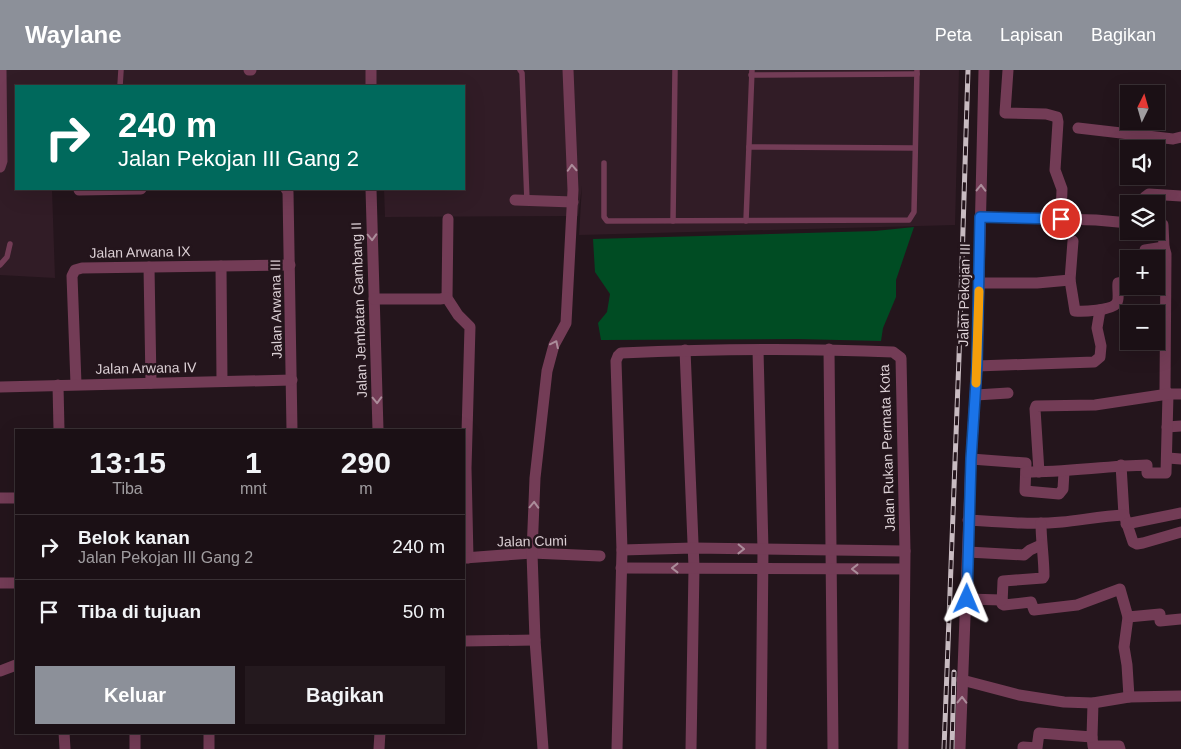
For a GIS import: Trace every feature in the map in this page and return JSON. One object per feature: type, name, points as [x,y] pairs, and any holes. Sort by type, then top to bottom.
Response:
[{"type":"street","points":[[0,167],[2,161],[1,70]]},
{"type":"street","points":[[371,70],[371,85]]},
{"type":"street","points":[[544,749],[532,553],[535,478],[547,371],[554,345],[566,323],[573,202],[568,70]]},
{"type":"street","name":"Jalan Pekojan III","points":[[960,749],[967,599],[968,520],[976,395],[980,283],[984,70]]},
{"type":"street","points":[[1008,70],[1005,113],[1052,115],[1057,117],[1055,170],[1062,189],[1061,219]]},
{"type":"street","points":[[1078,128],[1173,139],[1181,137]]},
{"type":"street","name":"Jalan Arwana III","points":[[287,190],[290,265],[292,429]]},
{"type":"street","name":"Jalan Jembatan Gambang II","points":[[371,190],[378,429]]},
{"type":"street","points":[[1148,195],[1181,196]]},
{"type":"street","points":[[515,200],[573,202]]},
{"type":"street","points":[[980,217],[1120,222]]},
{"type":"street","points":[[448,219],[447,298],[458,315],[470,327],[466,468],[466,558]]},
{"type":"street","points":[[971,459],[1039,472],[1064,472],[1121,465],[1147,465],[1147,474],[1166,473],[1168,458],[1168,394],[1165,389],[1166,254],[1164,240]]},
{"type":"street","points":[[1072,242],[1070,280],[1075,311],[1100,310],[1117,303],[1118,283],[1120,283]]},
{"type":"street","points":[[1145,250],[1164,247]]},
{"type":"street","name":"Jalan Arwana IX","points":[[76,384],[72,276],[75,270],[82,268],[290,265]]},
{"type":"street","points":[[221,266],[222,381]]},
{"type":"street","points":[[148,267],[151,383]]},
{"type":"street","points":[[980,283],[1037,283],[1070,280]]},
{"type":"street","points":[[374,299],[447,298]]},
{"type":"street","points":[[977,366],[1094,362],[1100,357],[1101,346],[1097,328],[1100,310]]},
{"type":"street","points":[[829,349],[833,749]]},
{"type":"street","name":"Jalan Rukan Permata Kota","points":[[617,749],[622,550],[616,361],[618,356],[621,353],[685,350],[829,349],[893,352],[900,358],[902,368],[905,551],[903,749]]},
{"type":"street","points":[[685,350],[694,567],[691,749]]},
{"type":"street","points":[[758,350],[763,550],[761,749]]},
{"type":"street","name":"Jalan Arwana IV","points":[[0,387],[292,380]]},
{"type":"street","points":[[58,385],[59,429]]},
{"type":"street","points":[[976,395],[1008,393]]},
{"type":"street","points":[[1039,472],[1034,409],[1036,406],[1095,405],[1168,394],[1181,394]]},
{"type":"street","points":[[1168,427],[1181,426]]},
{"type":"street","points":[[1168,458],[1181,459]]},
{"type":"street","points":[[1121,465],[1125,519],[1133,542],[1137,544],[1181,532]]},
{"type":"street","points":[[1026,468],[1025,491],[1059,494],[1063,489],[1064,472]]},
{"type":"street","points":[[0,498],[15,498]]},
{"type":"street","points":[[968,520],[1013,523],[1061,522],[1092,517],[1125,519],[1181,513]]},
{"type":"street","points":[[1040,522],[1041,545],[1044,554],[1043,578],[1003,581],[1002,604],[1032,602],[1034,610],[1077,605],[1120,589],[1128,617],[1124,647],[1129,697]]},
{"type":"street","points":[[968,552],[1024,555],[1041,545]]},
{"type":"street","name":"Jalan Rukan Permata Kota","points":[[622,550],[693,548],[905,551]]},
{"type":"street","name":"Jalan Cumi","points":[[466,558],[532,553],[600,556]]},
{"type":"street","points":[[621,568],[763,567],[904,569]]},
{"type":"street","points":[[0,583],[15,582]]},
{"type":"street","points":[[967,599],[1002,600]]},
{"type":"street","points":[[1128,617],[1160,614],[1160,621],[1181,619]]},
{"type":"street","points":[[465,641],[536,640]]},
{"type":"street","points":[[0,671],[15,665]]},
{"type":"street","points":[[962,680],[1019,694],[1064,702],[1093,703],[1129,697],[1181,696]]},
{"type":"street","points":[[1093,703],[1093,746],[1119,746],[1120,749]]},
{"type":"street","points":[[1023,749],[1023,747],[1037,748],[1039,733],[1092,737]]},
{"type":"street","points":[[64,734],[65,749]]},
{"type":"street","points":[[135,734],[135,749]]},
{"type":"street","points":[[209,734],[209,749]]},
{"type":"street","points":[[379,749],[380,734]]},
{"type":"lane","points":[[120,85],[121,70]]},
{"type":"lane","points":[[520,70],[522,73],[527,201]]},
{"type":"lane","points":[[673,221],[675,70]]},
{"type":"lane","points":[[604,163],[605,220],[610,221],[910,220],[914,212],[917,72],[751,72],[746,220]]},
{"type":"lane","points":[[749,147],[915,148]]},
{"type":"lane","points":[[0,265],[7,257],[10,244]]},
{"type":"shaded area","points":[[0,70],[959,70],[955,225],[579,235],[582,186],[578,216],[385,217],[384,190],[465,190],[465,85],[15,85],[15,190],[52,190],[55,278],[0,275]]},
{"type":"green space","points":[[914,227],[896,280],[896,297],[883,328],[881,341],[797,339],[601,340],[598,323],[607,312],[610,294],[595,272],[593,239],[875,231]]},
{"type":"railway","points":[[944,749],[968,70]]},
{"type":"railway","points":[[952,749],[954,672]]},
{"type":"slow traffic","points":[[976,383],[979,291]]},
{"type":"route","points":[[967,599],[968,520],[977,366],[981,242],[980,217],[1033,220],[1061,219]]}]
